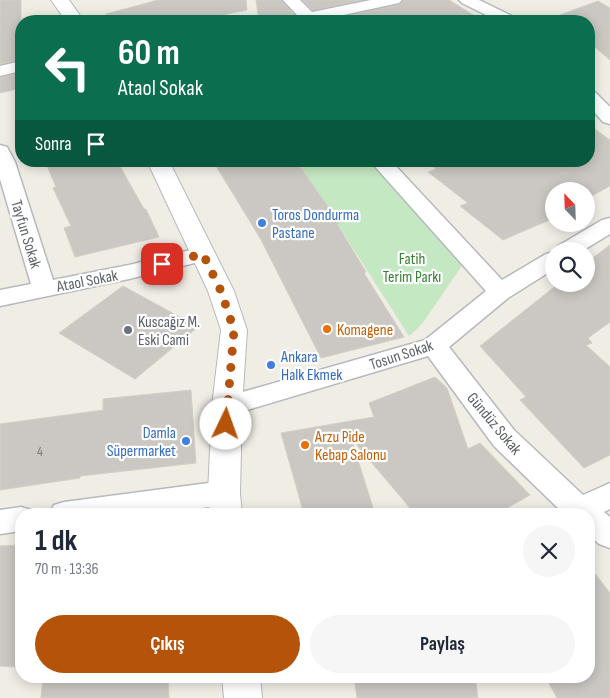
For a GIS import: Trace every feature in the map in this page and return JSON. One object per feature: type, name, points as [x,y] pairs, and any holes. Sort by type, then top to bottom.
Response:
[{"type":"street","points":[[60,0],[71,15]]},
{"type":"street","points":[[291,0],[307,15]]},
{"type":"street","points":[[332,15],[394,0]]},
{"type":"street","points":[[467,0],[498,15]]},
{"type":"street","points":[[0,71],[15,67]]},
{"type":"street","points":[[595,102],[607,113]]},
{"type":"street","name":"Tayfun Sokak","points":[[0,151],[6,162],[44,288]]},
{"type":"street","points":[[152,508],[225,503],[226,406],[234,330],[221,291],[161,167]]},
{"type":"street","points":[[385,167],[500,292]]},
{"type":"street","points":[[581,242],[610,225]]},
{"type":"street","name":"Ataol Sokak","points":[[0,298],[203,254]]},
{"type":"street","name":"Tosun Sokak","points":[[226,406],[434,346],[500,292],[545,264]]},
{"type":"street","name":"Gündüz Sokak","points":[[434,346],[504,438],[578,508]]},
{"type":"street","points":[[592,508],[610,495]]},
{"type":"street","points":[[0,522],[15,520]]},
{"type":"street","name":"Gündüz Sokak","points":[[595,523],[610,536]]},
{"type":"street","points":[[242,683],[243,698]]},
{"type":"green space","name":"Fatih Terim Parkı","points":[[301,167],[375,167],[463,264],[422,324],[409,336]]},
{"type":"building","points":[[0,0],[21,0],[21,15],[15,15],[15,60],[0,64]]},
{"type":"building","points":[[158,0],[246,0],[247,10],[222,15],[106,14]]},
{"type":"building","points":[[256,0],[281,0],[293,14],[288,15],[258,15]]},
{"type":"building","points":[[303,0],[362,0],[313,10]]},
{"type":"building","points":[[404,0],[449,0],[473,15],[352,15],[399,5]]},
{"type":"building","points":[[598,1],[610,8],[610,60],[595,47],[595,15],[560,15]]},
{"type":"building","points":[[15,74],[15,89],[0,93],[0,78]]},
{"type":"building","points":[[595,129],[610,140],[610,186],[595,194],[595,182],[545,182],[545,222],[503,240],[460,206],[468,203],[428,172],[436,169],[434,167],[595,167]]},
{"type":"building","points":[[48,167],[120,167],[144,209],[146,209],[159,237],[75,257],[64,228],[71,226],[53,188],[56,187]]},
{"type":"building","points":[[217,167],[300,167],[340,224],[337,224],[366,272],[364,273],[404,337],[321,358],[260,238]]},
{"type":"building","points":[[610,245],[610,322],[588,338],[592,343],[586,345],[610,367],[610,455],[584,468],[520,400],[526,397],[480,346],[548,292],[595,292],[595,256]]},
{"type":"building","name":"Kuscağız M. Eski Cami","points":[[123,286],[198,327],[135,379],[59,333]]},
{"type":"building","points":[[435,377],[447,388],[468,449],[480,443],[530,495],[507,508],[410,508],[351,438],[373,508],[302,508],[281,433],[374,417],[369,403]]},
{"type":"building","points":[[191,390],[196,463],[80,476],[80,478],[0,490],[0,424],[103,410],[103,399]]},
{"type":"building","points":[[15,545],[15,667],[0,666],[0,546]]},
{"type":"building","points":[[595,574],[610,593],[610,698],[557,698],[549,683],[595,683]]},
{"type":"building","points":[[42,683],[168,683],[169,698],[41,698]]},
{"type":"building","points":[[355,683],[476,683],[478,698],[357,698]]},
{"type":"place","name":"Toros Dondurma Pastane","points":[[262,223]]},
{"type":"place","name":"Komagene","points":[[327,329]]},
{"type":"place","name":"Kuscağız M. Eski Cami","points":[[128,330]]},
{"type":"place","name":"Ankara Halk Ekmek","points":[[271,365]]},
{"type":"place","name":"Damla Süpermarket","points":[[186,441]]},
{"type":"place","name":"Arzu Pide Kebap Salonu","points":[[305,445]]},
{"type":"route","points":[[162,264],[203,254],[221,291],[234,330],[226,406],[226,424]]}]
